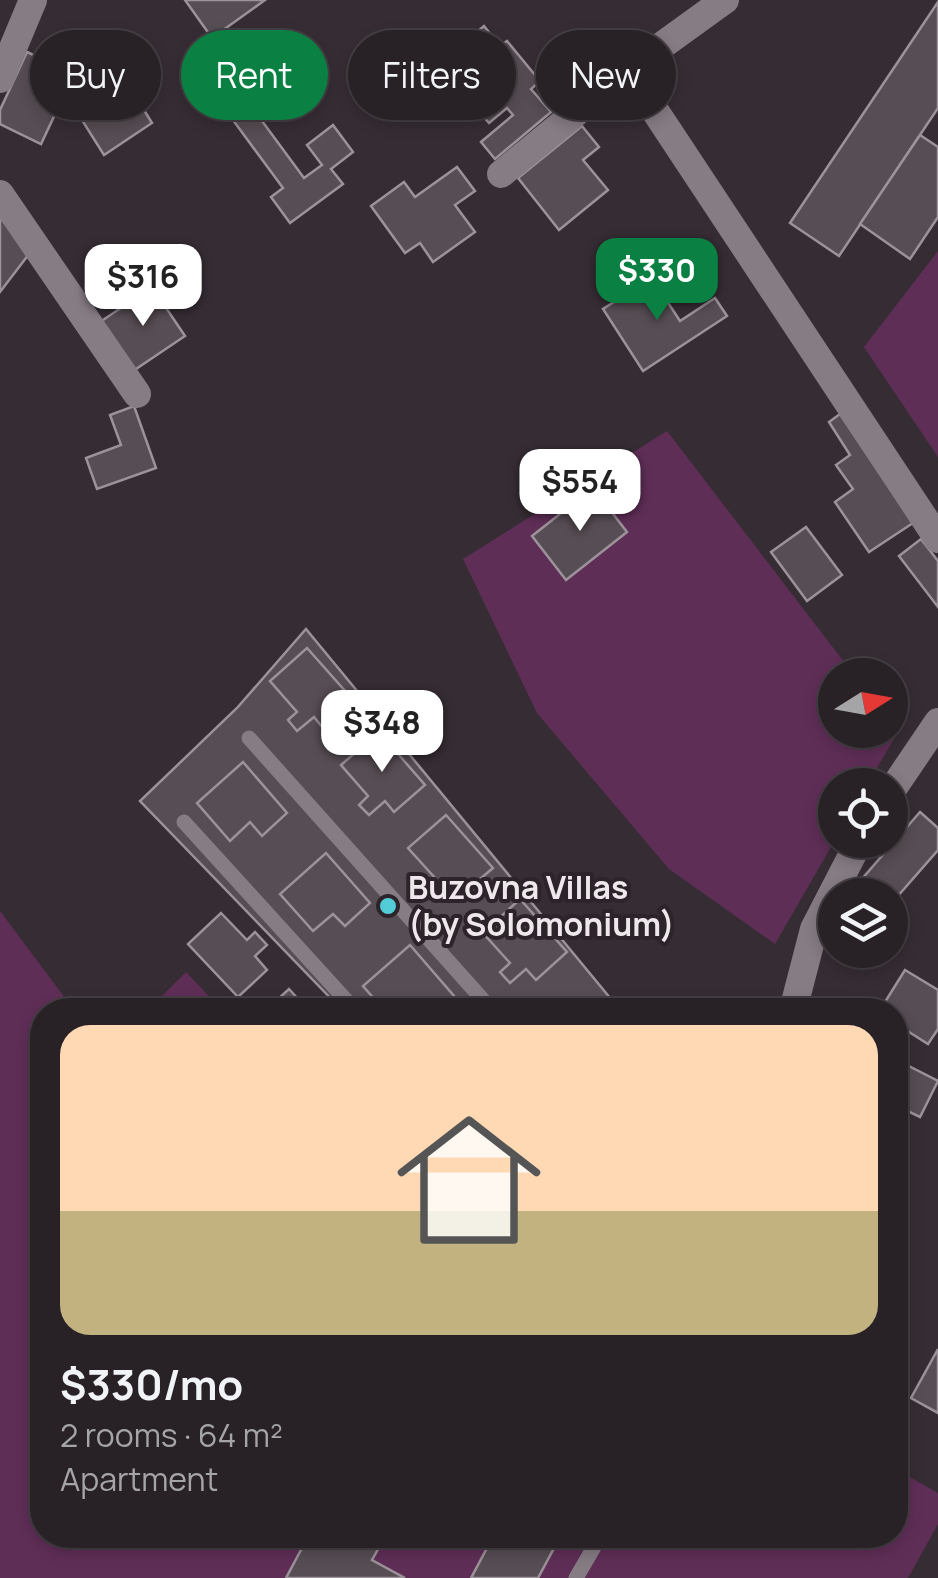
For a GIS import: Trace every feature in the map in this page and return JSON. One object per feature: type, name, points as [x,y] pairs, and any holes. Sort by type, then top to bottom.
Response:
[{"type":"street","points":[[0,80],[33,0]]},
{"type":"street","points":[[676,35],[725,0]]},
{"type":"street","points":[[500,174],[566,120]]},
{"type":"street","points":[[661,120],[938,539]]},
{"type":"street","points":[[0,194],[137,394]]},
{"type":"street","points":[[907,768],[938,722]]},
{"type":"street","points":[[796,998],[814,929],[851,858]]},
{"type":"lane","points":[[249,738],[481,998]]},
{"type":"lane","points":[[184,822],[344,998]]},
{"type":"lane","points":[[576,1578],[593,1548]]},
{"type":"shaded area","points":[[938,251],[938,457],[864,347]]},
{"type":"shaded area","points":[[667,431],[841,658],[818,658],[818,748],[889,748],[877,768],[818,768],[818,858],[825,858],[775,944],[669,869],[537,713],[463,559]]},
{"type":"shaded area","points":[[0,911],[65,998],[30,998],[30,1548],[908,1548],[908,1476],[938,1493],[938,1524],[908,1578],[0,1578]]},
{"type":"shaded area","points":[[186,972],[211,998],[160,998]]},
{"type":"building","points":[[185,0],[265,0],[223,30],[206,30]]},
{"type":"building","points":[[938,2],[938,108],[839,256],[790,223]]},
{"type":"building","points":[[27,52],[30,53],[30,120],[52,120],[41,144],[0,124],[0,110]]},
{"type":"building","points":[[516,52],[536,76],[536,85],[531,89],[536,95],[536,120],[541,120],[495,159],[481,142],[507,120],[516,120]]},
{"type":"building","points":[[82,120],[150,120],[152,123],[104,155]]},
{"type":"building","points":[[233,120],[261,120],[304,178],[322,165],[307,145],[333,125],[353,152],[331,169],[343,184],[290,223],[271,197],[283,188]]},
{"type":"building","points":[[582,126],[599,147],[583,160],[608,190],[559,230],[518,178]]},
{"type":"building","points":[[920,135],[938,147],[938,217],[910,259],[860,224]]},
{"type":"building","points":[[457,167],[475,191],[455,205],[475,232],[433,262],[420,243],[405,253],[371,206],[404,182],[415,197]]},
{"type":"building","points":[[0,217],[29,254],[0,292]]},
{"type":"building","points":[[652,278],[680,321],[715,298],[727,316],[643,371],[603,309]]},
{"type":"building","points":[[152,287],[185,336],[133,371],[100,322]]},
{"type":"building","points":[[134,406],[156,468],[97,489],[86,458],[121,445],[110,415]]},
{"type":"building","points":[[840,414],[913,523],[869,552],[835,502],[853,489],[836,465],[850,455],[829,422]]},
{"type":"building","points":[[593,488],[627,532],[566,580],[532,536]]},
{"type":"building","points":[[806,527],[842,575],[807,601],[771,552]]},
{"type":"building","points":[[921,539],[938,561],[938,607],[899,556]]},
{"type":"building","name":"Buzovna Villas (by Solomonium)","points":[[306,629],[610,998],[330,998],[140,801],[237,708]]},
{"type":"building","points":[[307,648],[354,701],[323,728],[314,717],[297,731],[288,720],[297,712],[270,681]]},
{"type":"building","points":[[379,732],[425,785],[394,812],[385,801],[369,815],[359,805],[368,796],[341,765]]},
{"type":"building","points":[[243,762],[287,813],[262,836],[250,822],[230,841],[197,803]]},
{"type":"building","points":[[920,812],[938,828],[938,850],[908,884],[908,878],[863,878],[880,858],[908,858],[908,826]]},
{"type":"building","points":[[446,815],[493,868],[461,895],[452,884],[436,898],[426,887],[436,879],[408,848]]},
{"type":"building","points":[[326,853],[370,903],[345,926],[333,914],[313,931],[280,894]]},
{"type":"building","points":[[520,899],[567,952],[536,980],[526,969],[510,983],[500,972],[510,963],[483,933]]},
{"type":"building","points":[[221,913],[247,940],[255,932],[267,945],[255,956],[267,970],[238,997],[188,944]]},
{"type":"building","points":[[410,945],[454,996],[374,998],[363,986]]},
{"type":"building","points":[[905,970],[938,990],[938,1029],[928,1044],[908,1031],[908,998],[888,998]]},
{"type":"building","points":[[289,989],[297,998],[279,998]]},
{"type":"building","points":[[908,1066],[938,1081],[920,1117],[908,1111]]},
{"type":"building","points":[[938,1349],[938,1413],[911,1398]]},
{"type":"building","points":[[302,1548],[379,1548],[372,1560],[405,1578],[286,1578]]},
{"type":"building","points":[[487,1548],[554,1548],[538,1578],[471,1578]]},
{"type":"place","name":"Buzovna Villas (by Solomonium)","points":[[388,906]]}]
